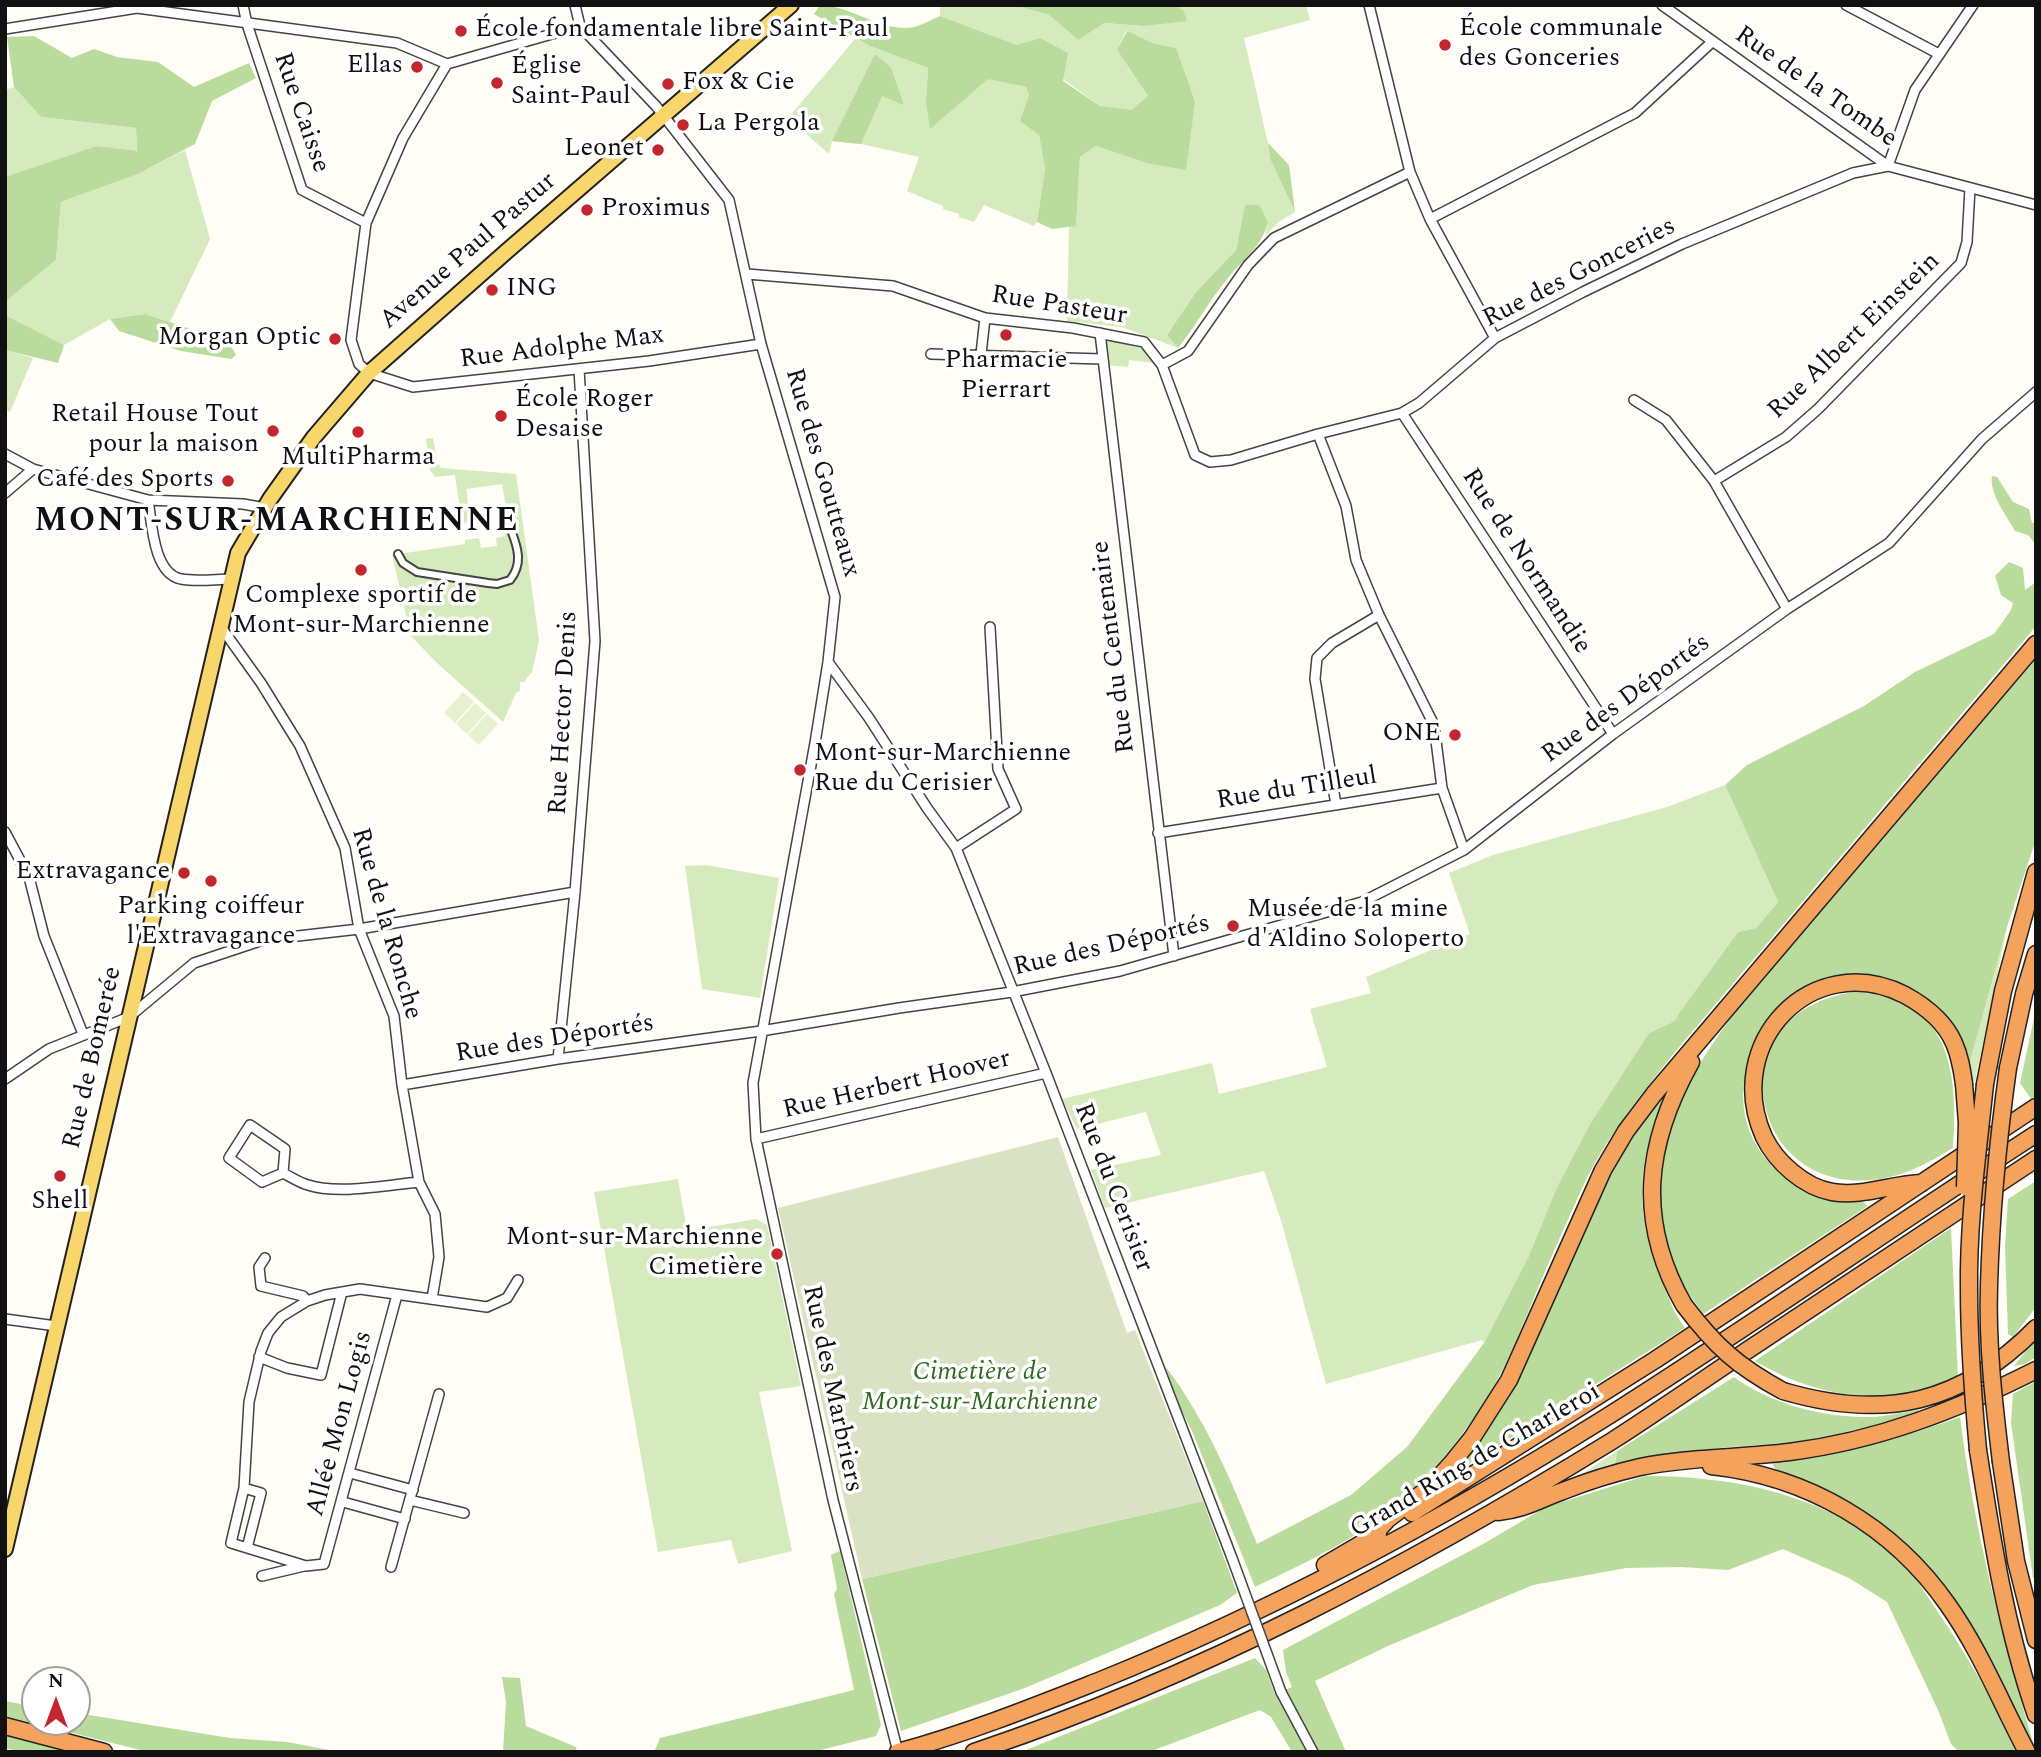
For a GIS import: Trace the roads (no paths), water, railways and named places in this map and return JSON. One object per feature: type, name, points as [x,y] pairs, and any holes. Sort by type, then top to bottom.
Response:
[{"type":"highway","points":[[1370,1539],[1388,1519],[1429,1488],[1472,1438],[1515,1369],[1566,1249],[1626,1131],[2036,644]]},
{"type":"highway","points":[[2036,872],[2003,991],[1985,1084],[1968,1287],[1972,1381],[1979,1450],[1998,1577],[2023,1678],[2036,1715]]},
{"type":"highway","points":[[2036,954],[2024,994],[2008,1068],[1995,1167],[1989,1288],[1992,1382],[2001,1462],[2016,1561],[2036,1640]]},
{"type":"highway","points":[[1924,1183],[1858,1194],[1831,1192],[1809,1184],[1792,1172],[1769,1147],[1759,1126],[1752,1095],[1753,1071],[1760,1048],[1774,1023],[1796,1001],[1825,986],[1856,982],[1887,986],[1917,1001],[1938,1018],[1954,1042],[1964,1084],[1967,1123],[1965,1200],[1972,1216]]},
{"type":"highway","points":[[1707,1032],[1667,1110],[1652,1174],[1652,1204],[1670,1280],[1684,1305],[1725,1353],[1751,1374],[1783,1391],[1842,1404],[1874,1406],[1903,1403],[1935,1395],[1983,1373],[2010,1353],[2036,1328]]},
{"type":"highway","points":[[1301,1589],[1322,1566],[1370,1539],[1655,1360],[2036,1107]]},
{"type":"highway","name":"Grand Ring de Charleroi","points":[[898,1752],[1016,1714],[1201,1638],[1301,1589],[1468,1499],[1603,1419],[2036,1135]]},
{"type":"highway","name":"Grand Ring de Charleroi","points":[[974,1752],[1112,1701],[1209,1659],[1308,1612],[1492,1512],[1614,1439],[2036,1159]]},
{"type":"highway","points":[[1492,1512],[1521,1509],[1597,1478],[1642,1466],[1790,1452],[1842,1444],[1886,1433],[1947,1412],[2036,1370]]},
{"type":"highway","points":[[1677,1462],[1726,1468],[1805,1489],[1848,1511],[1884,1535],[1915,1563],[1949,1606],[2027,1752]]},
{"type":"highway","points":[[7,1726],[104,1752]]},
{"type":"main road","name":"Avenue Paul Pastur","points":[[232,579],[238,553],[265,508],[314,437],[369,373],[791,5]]},
{"type":"main road","name":"Rue de Bomerée","points":[[5,1549],[232,579]]},
{"type":"street","name":"Rue Caisse","points":[[243,5],[302,190],[366,223]]},
{"type":"street","points":[[5,29],[137,8],[397,43],[447,64],[580,26],[575,5]]},
{"type":"street","points":[[1369,5],[1410,172],[1430,219],[1495,338]]},
{"type":"street","name":"Rue de la Tombe","points":[[1662,5],[1888,166],[2036,205]]},
{"type":"street","points":[[1846,5],[1939,54]]},
{"type":"street","points":[[1888,166],[1915,90],[1973,5]]},
{"type":"street","name":"Rue des Goutteaux","points":[[580,26],[656,106],[729,200],[761,344],[835,597],[815,744],[761,1031]]},
{"type":"street","points":[[1430,219],[1635,113],[1712,42]]},
{"type":"street","points":[[369,373],[359,364],[351,340],[366,223],[403,138],[447,64]]},
{"type":"street","name":"Rue des Gonceries","points":[[1162,365],[1195,455],[1210,462],[1231,460],[1402,413],[1419,403],[1495,338],[1682,244],[1853,173],[1888,166]]},
{"type":"street","points":[[1162,365],[1188,351],[1248,265],[1274,237],[1410,172]]},
{"type":"street","name":"Rue Albert Einstein","points":[[1714,481],[1786,436],[1818,409],[1961,263],[1967,242],[1970,188]]},
{"type":"street","name":"Rue Pasteur","points":[[747,274],[892,286],[985,318],[1100,333],[1144,342],[1162,365]]},
{"type":"street","points":[[981,354],[985,318]]},
{"type":"street","name":"Rue du Centenaire","points":[[1100,333],[1174,956]]},
{"type":"street","name":"Rue Adolphe Max","points":[[369,373],[413,387],[579,369],[761,344]]},
{"type":"street","points":[[931,354],[1102,359]]},
{"type":"street","name":"Rue Hector Denis","points":[[558,1059],[575,892],[595,641],[579,369]]},
{"type":"street","name":"Rue des Déportés","points":[[402,1085],[558,1059],[1012,992],[1120,971],[1362,902],[1464,850],[1613,734],[1787,609],[1889,544],[1982,439],[2036,392]]},
{"type":"street","points":[[1634,400],[1666,420],[1714,481],[1787,609]]},
{"type":"street","name":"Rue de Normandie","points":[[1402,413],[1613,734]]},
{"type":"street","points":[[1318,434],[1346,506],[1356,560],[1379,615],[1434,725],[1442,788],[1464,850]]},
{"type":"street","points":[[5,454],[33,469],[148,500],[243,504],[265,508]]},
{"type":"street","points":[[5,493],[33,469]]},
{"type":"street","points":[[148,500],[158,555],[167,571],[180,579],[232,579]]},
{"type":"street","points":[[398,554],[403,563],[416,572],[497,584],[510,580],[518,566],[517,547],[511,530]]},
{"type":"street","points":[[1336,805],[1315,679],[1317,658],[1332,643],[1379,615]]},
{"type":"street","points":[[956,848],[1016,809],[998,769],[990,626]]},
{"type":"street","name":"Rue de la Ronche","points":[[220,627],[261,683],[300,746],[345,848],[359,929],[394,1016],[402,1085],[419,1182],[435,1214],[439,1258],[432,1300]]},
{"type":"street","name":"Rue du Cerisier","points":[[828,663],[869,718],[956,848],[1046,1073],[1281,1692],[1312,1752]]},
{"type":"street","name":"Rue du Tilleul","points":[[1158,833],[1442,788]]},
{"type":"street","points":[[5,832],[29,877],[44,936],[83,1034]]},
{"type":"street","points":[[5,1079],[49,1049],[129,1017],[194,963],[263,940],[359,929],[575,892]]},
{"type":"street","name":"Rue des Marbriers","points":[[761,1031],[753,1083],[756,1139],[833,1500],[898,1752]]},
{"type":"street","name":"Rue Herbert Hoover","points":[[756,1139],[1046,1073]]},
{"type":"street","points":[[283,1173],[285,1149],[250,1125],[229,1158],[262,1182],[283,1173],[309,1185],[323,1188],[419,1182]]},
{"type":"street","points":[[265,1258],[259,1267],[261,1286],[303,1296],[307,1301]]},
{"type":"street","points":[[306,1566],[231,1543],[244,1488],[249,1402],[268,1333],[281,1317],[307,1301],[342,1292],[360,1289],[487,1307],[507,1298],[518,1280]]},
{"type":"street","points":[[260,1357],[286,1368],[321,1376],[342,1292]]},
{"type":"street","name":"Allée Mon Logis","points":[[306,1566],[324,1564],[351,1473],[397,1295]]},
{"type":"street","points":[[5,1319],[56,1326]]},
{"type":"street","points":[[391,1567],[439,1394]]},
{"type":"street","points":[[351,1473],[413,1490]]},
{"type":"street","points":[[244,1488],[261,1493],[247,1548]]},
{"type":"street","points":[[410,1500],[464,1513]]},
{"type":"street","points":[[343,1502],[405,1519]]},
{"type":"street","points":[[262,1576],[306,1566]]},
{"type":"place","name":"École fondamentale libre Saint-Paul","points":[[461,31]]},
{"type":"place","name":"École communale des Gonceries","points":[[1445,45]]},
{"type":"place","name":"Ellas","points":[[417,67]]},
{"type":"place","name":"Église Saint-Paul","points":[[497,83]]},
{"type":"place","name":"Fox & Cie","points":[[668,84]]},
{"type":"place","name":"La Pergola","points":[[683,125]]},
{"type":"place","name":"Leonet","points":[[658,150]]},
{"type":"place","name":"Proximus","points":[[587,210]]},
{"type":"place","name":"ING","points":[[492,290]]},
{"type":"place","name":"Pharmacie Pierrart","points":[[1006,335]]},
{"type":"place","name":"Morgan Optic","points":[[335,339]]},
{"type":"place","name":"École Roger Desaise","points":[[501,416]]},
{"type":"place","name":"Retail House Tout pour la maison","points":[[273,431]]},
{"type":"place","name":"MultiPharma","points":[[358,432]]},
{"type":"place","name":"Café des Sports","points":[[228,481]]},
{"type":"place","name":"Complexe sportif de Mont-sur-Marchienne","points":[[361,570]]},
{"type":"place","name":"ONE","points":[[1455,735]]},
{"type":"place","name":"Mont-sur-Marchienne Rue du Cerisier","points":[[800,770]]},
{"type":"place","name":"Extravagance","points":[[184,873]]},
{"type":"place","name":"Parking coiffeur l'Extravagance","points":[[211,881]]},
{"type":"place","name":"Musée de la mine d'Aldino Soloperto","points":[[1233,926]]},
{"type":"place","name":"Shell","points":[[60,1176]]},
{"type":"place","name":"Mont-sur-Marchienne Cimetière","points":[[777,1254]]},
{"type":"district","name":"MONT-SUR-MARCHIENNE","points":[[277,524]]},
{"type":"park label","name":"Cimetière de Mont-sur-Marchienne","points":[[980,1389]]}]
